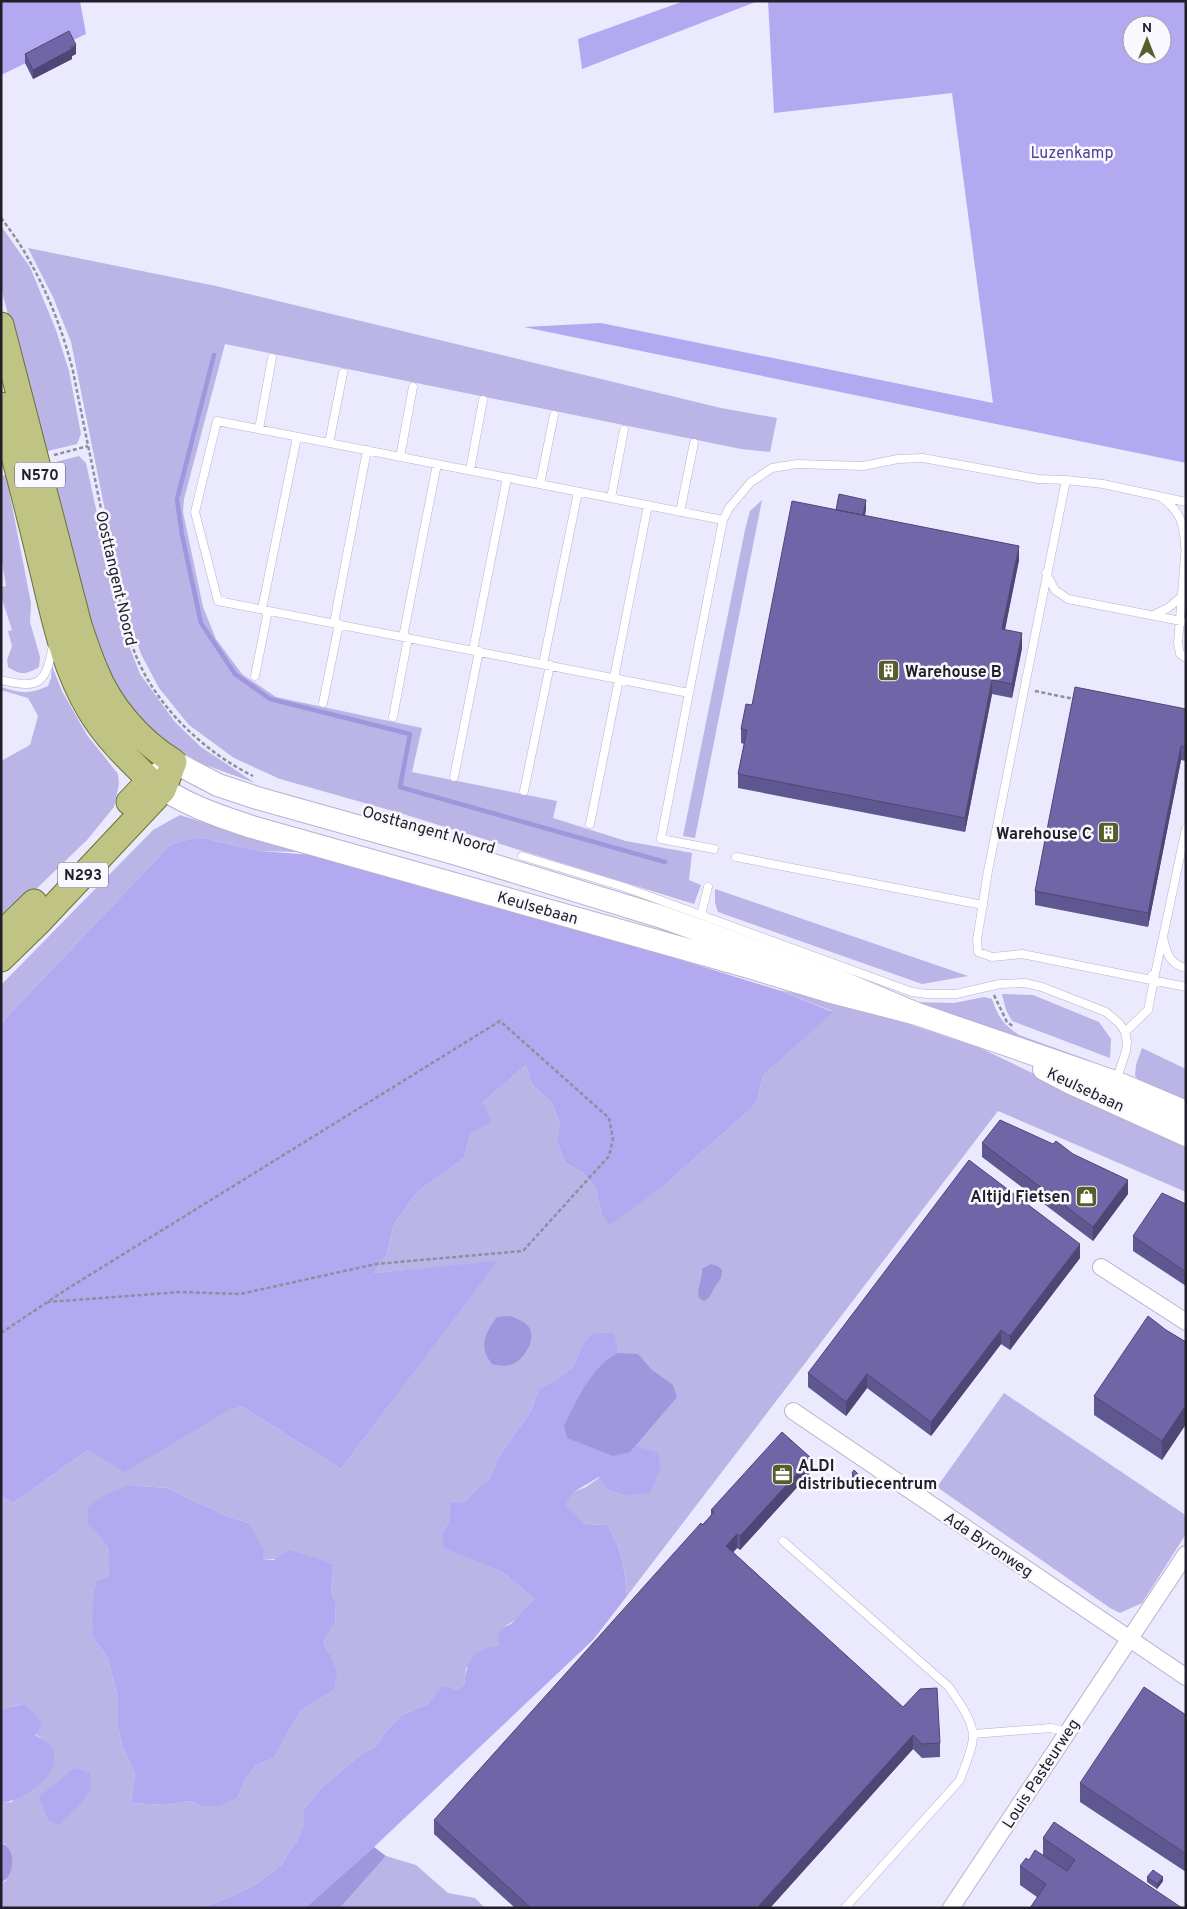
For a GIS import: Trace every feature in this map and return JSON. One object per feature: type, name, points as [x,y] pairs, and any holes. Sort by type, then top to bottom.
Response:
[{"type":"main road","name":"N570","points":[[1,325],[79,625],[95,670],[107,693],[133,728],[163,755],[174,762]]},
{"type":"main road","name":"N570","points":[[1,405],[56,628],[69,668],[90,712],[112,742],[157,785]]},
{"type":"main road","name":"N293","points":[[1,959],[40,921],[157,785],[174,762]]},
{"type":"main road","name":"Keulsebaan","points":[[174,762],[218,785],[257,798],[460,855],[662,917],[834,978],[916,1014],[987,1040],[1077,1068],[1112,1091],[1186,1134]]},
{"type":"main road","name":"N293","points":[[1,934],[157,785]]},
{"type":"main road","name":"Keulsebaan","points":[[157,785],[182,801],[252,827],[828,991],[916,1014]]},
{"type":"main road","name":"Keulsebaan","points":[[1112,1091],[1186,1112]]},
{"type":"street","points":[[1101,1267],[1186,1322]]},
{"type":"street","name":"Ada Byronweg","points":[[792,1411],[1186,1677]]},
{"type":"street","name":"Louis Pasteurweg","points":[[951,1908],[1186,1554]]},
{"type":"lane","points":[[259,429],[272,358]]},
{"type":"lane","points":[[329,443],[343,373]]},
{"type":"lane","points":[[400,457],[413,387]]},
{"type":"lane","points":[[470,470],[483,400]]},
{"type":"lane","points":[[540,484],[554,415]]},
{"type":"lane","points":[[689,693],[218,601],[195,512],[217,421],[723,520]]},
{"type":"lane","points":[[611,498],[624,430]]},
{"type":"lane","points":[[255,676],[265,610],[297,437]]},
{"type":"lane","points":[[680,512],[694,443]]},
{"type":"lane","points":[[323,703],[367,450]]},
{"type":"lane","points":[[714,849],[661,839],[723,520],[729,508],[751,482],[772,468],[797,464],[863,466],[923,458],[1038,479],[1103,484],[1186,502]]},
{"type":"lane","points":[[393,718],[437,464]]},
{"type":"lane","points":[[454,777],[507,478]]},
{"type":"lane","points":[[1066,480],[1046,573],[983,905],[977,940],[978,952],[992,957],[1022,954],[1152,978],[1186,987]]},
{"type":"lane","points":[[524,791],[578,492]]},
{"type":"lane","points":[[1160,495],[1178,513],[1184,527],[1185,545],[1181,597],[1182,621],[1178,643],[1180,654],[1186,658]]},
{"type":"lane","points":[[590,824],[648,505]]},
{"type":"lane","points":[[1046,573],[1055,590],[1068,599],[1182,621]]},
{"type":"lane","points":[[1153,615],[1168,608],[1181,597]]},
{"type":"lane","points":[[1,680],[20,685],[29,685],[38,682],[44,677],[50,660],[56,628]]},
{"type":"lane","points":[[1125,1032],[1148,1010],[1152,978],[1163,937],[1186,828]]},
{"type":"lane","points":[[522,856],[624,887],[912,992],[956,994],[1012,982],[1042,987],[1106,1012],[1120,1024],[1125,1032],[1126,1051],[1112,1091]]},
{"type":"lane","points":[[736,857],[983,905]]},
{"type":"lane","points":[[701,915],[708,887]]},
{"type":"lane","points":[[1163,937],[1169,958],[1176,964],[1186,968]]},
{"type":"lane","points":[[783,1542],[949,1687],[964,1709],[973,1734],[969,1756],[960,1780],[846,1908]]},
{"type":"lane","points":[[973,1734],[1051,1728],[1067,1732]]},
{"type":"path","name":"Oosttangent Noord","points":[[1,218],[29,258],[46,293],[64,338],[120,602],[133,647],[152,687],[183,726],[212,751],[240,770],[254,776]]},
{"type":"path","points":[[48,456],[88,446]]},
{"type":"path","points":[[1024,689],[1081,701]]},
{"type":"path","points":[[1,1333],[48,1302],[500,1021],[609,1118],[613,1139],[609,1156],[523,1251],[376,1264],[240,1294],[181,1292],[48,1302]]},
{"type":"shaded area","points":[[1,226],[30,267],[56,330],[69,371],[81,434],[77,444],[44,452],[1,288]]},
{"type":"shaded area","points":[[28,248],[216,286],[721,408],[777,418],[770,452],[741,449],[225,344],[184,499],[183,512],[203,607],[216,639],[242,674],[276,697],[422,728],[412,772],[557,801],[553,818],[626,841],[692,853],[689,880],[701,885],[694,904],[400,813],[280,779],[234,758],[189,725],[159,688],[141,654],[118,575],[71,342],[53,297]]},
{"type":"shaded area","points":[[79,456],[86,463],[122,628],[140,674],[175,722],[201,747],[255,783],[200,763],[159,737],[125,701],[106,667],[85,611],[48,464]]},
{"type":"shaded area","points":[[6,475],[31,603],[30,622],[40,657],[39,667],[23,673],[16,672],[8,667],[7,660],[12,646],[8,631],[12,630],[1,596],[1,587],[6,586],[1,556],[1,476]]},
{"type":"shaded area","points":[[762,500],[695,838],[683,836],[745,530],[750,511]]},
{"type":"shaded area","points":[[52,666],[62,691],[87,735],[118,774],[119,784],[114,807],[87,840],[1,923],[1,761],[30,745],[38,716],[28,698],[1,690],[1,687],[24,692],[41,689],[48,686]]},
{"type":"shaded area","points":[[180,815],[298,852],[259,851],[198,837],[171,844],[5,1019],[1,1026],[1,985],[153,830]]},
{"type":"shaded area","points":[[715,889],[968,976],[922,984],[718,912],[715,903]]},
{"type":"shaded area","points":[[778,990],[840,1001],[980,1048],[1186,1146],[1186,1192],[998,1111],[627,1596],[622,1559],[607,1525],[585,1524],[564,1505],[571,1493],[586,1487],[600,1477],[607,1490],[624,1495],[630,1452],[582,1346],[573,1367],[556,1380],[539,1389],[531,1411],[498,1458],[489,1480],[479,1487],[466,1501],[450,1502],[449,1521],[442,1534],[444,1548],[502,1572],[535,1599],[520,1616],[501,1628],[500,1646],[466,1668],[464,1685],[456,1690],[442,1687],[428,1704],[402,1715],[387,1730],[376,1746],[360,1755],[321,1788],[304,1809],[305,1825],[281,1865],[258,1883],[233,1896],[200,1908],[1,1908],[1,1883],[6,1881],[5,1844],[1,1843],[1,1803],[12,1802],[50,1744],[35,1734],[22,1704],[1,1709],[1,1496],[13,1503],[88,1450],[230,1409],[243,1407],[341,1469],[497,1262],[374,1273],[387,1254],[394,1224],[417,1192],[464,1158],[470,1134],[490,1122],[483,1102],[526,1065],[532,1085],[552,1103],[560,1125],[556,1140],[565,1162],[583,1173],[596,1188],[601,1213],[669,1181],[753,1107],[758,1098],[763,1075],[832,1011]],"holes":[[[511,1316],[527,1325],[530,1329],[531,1338],[527,1351]],[[130,1485],[167,1488],[224,1515],[248,1523],[261,1559],[315,1559],[334,1564],[331,1590],[336,1604],[335,1623],[323,1643],[330,1654],[333,1691],[300,1711],[274,1758],[255,1766],[245,1780],[238,1798],[218,1806],[200,1806],[191,1801],[165,1805],[131,1803],[135,1774],[122,1745],[118,1728],[118,1698],[108,1658],[92,1636],[96,1581],[108,1576],[110,1558],[104,1537]]]},
{"type":"shaded area","points":[[1002,994],[1033,995],[1099,1022],[1111,1039],[1110,1058],[1012,1021],[1006,1010]]},
{"type":"shaded area","points":[[984,997],[992,999],[996,1011],[1002,1020],[1019,1035],[1094,1062],[1066,1060],[911,1002],[954,1003]]},
{"type":"shaded area","points":[[1142,1048],[1186,1069],[1186,1104],[1145,1086],[1135,1076],[1136,1065]]},
{"type":"shaded area","points":[[711,1264],[718,1266],[722,1270],[721,1276],[708,1298],[704,1301],[698,1295],[702,1269]]},
{"type":"shaded area","points":[[511,1316],[523,1322],[529,1328],[531,1338],[528,1350],[520,1359],[510,1365],[492,1364],[485,1352],[486,1334],[497,1317]]},
{"type":"shaded area","points":[[618,1353],[638,1354],[652,1370],[673,1385],[677,1397],[630,1452],[613,1456],[567,1438],[564,1426],[592,1375],[608,1359]]},
{"type":"shaded area","points":[[1004,1393],[1184,1514],[1186,1534],[1142,1603],[1120,1613],[1110,1608],[937,1487]]},
{"type":"shaded area","points":[[1,1843],[10,1851],[12,1863],[9,1875],[1,1883]]},
{"type":"shaded area","points":[[374,1847],[386,1856],[340,1908],[305,1908]]},
{"type":"shaded area","points":[[386,1856],[416,1865],[448,1893],[475,1898],[485,1908],[340,1908]]},
{"type":"green space","points":[[1,1],[80,1],[86,34],[1,75]]},
{"type":"green space","points":[[684,1],[758,1],[582,69],[578,39]]},
{"type":"green space","name":"Luzenkamp","points":[[768,1],[1186,1],[1186,463],[524,327],[601,323],[993,403],[952,93],[774,113]]},
{"type":"green space","points":[[198,837],[259,851],[314,855],[460,898],[604,936],[778,990],[833,1012],[763,1075],[758,1098],[753,1107],[669,1181],[610,1225],[601,1213],[596,1188],[583,1173],[565,1162],[556,1140],[560,1125],[552,1103],[532,1085],[526,1065],[483,1102],[491,1122],[470,1134],[464,1158],[417,1192],[394,1224],[387,1254],[374,1273],[498,1261],[341,1469],[243,1407],[230,1409],[125,1472],[88,1450],[13,1503],[1,1496],[1,1026],[5,1019],[171,844]]},
{"type":"green space","points":[[593,1333],[614,1333],[618,1353],[599,1367],[578,1400],[630,1452],[635,1446],[658,1453],[661,1467],[650,1493],[624,1495],[607,1490],[599,1477],[572,1493],[565,1505],[585,1524],[607,1525],[622,1559],[627,1596],[593,1640],[374,1847],[305,1908],[200,1908],[233,1896],[258,1883],[281,1865],[297,1841],[304,1825],[304,1809],[321,1788],[360,1755],[376,1746],[387,1730],[402,1715],[428,1704],[442,1686],[456,1690],[464,1685],[467,1669],[473,1657],[483,1649],[500,1646],[498,1637],[501,1628],[511,1624],[535,1599],[502,1572],[443,1548],[442,1534],[449,1521],[450,1502],[466,1501],[479,1487],[489,1480],[498,1458],[531,1411],[539,1389],[556,1380],[573,1367],[582,1346]]},
{"type":"green space","points":[[130,1485],[167,1488],[224,1515],[248,1523],[264,1550],[262,1559],[274,1560],[289,1550],[334,1564],[331,1590],[336,1604],[335,1623],[323,1643],[330,1654],[337,1673],[333,1691],[300,1711],[274,1758],[255,1766],[245,1780],[238,1798],[219,1806],[200,1806],[191,1801],[165,1805],[131,1803],[135,1774],[122,1745],[118,1728],[118,1698],[108,1658],[92,1636],[96,1581],[108,1576],[109,1552],[104,1541],[88,1525],[88,1507],[105,1495]]},
{"type":"green space","points":[[23,1704],[35,1714],[42,1725],[35,1735],[51,1746],[54,1756],[53,1766],[48,1775],[31,1791],[1,1803],[1,1709]]},
{"type":"green space","points":[[74,1768],[90,1773],[91,1789],[82,1802],[59,1825],[48,1820],[39,1797]]},
{"type":"building","points":[[69,31],[76,45],[33,70],[25,54]]},
{"type":"building","points":[[839,494],[866,500],[863,515],[836,510]]},
{"type":"building","name":"Warehouse B","points":[[792,501],[1019,546],[1002,629],[1022,633],[1012,684],[992,680],[965,818],[738,774],[747,730],[741,729],[746,704],[752,705]]},
{"type":"building","name":"Warehouse C","points":[[1075,687],[1186,709],[1186,747],[1181,746],[1148,913],[1035,891]]},
{"type":"building","points":[[1000,1120],[1053,1144],[1056,1141],[1073,1154],[1128,1180],[1093,1227],[982,1143]]},
{"type":"building","points":[[969,1160],[1080,1244],[1010,1336],[1001,1330],[931,1422],[867,1374],[846,1402],[808,1373]]},
{"type":"building","points":[[1162,1193],[1186,1204],[1186,1272],[1133,1236]]},
{"type":"building","points":[[1148,1316],[1186,1342],[1186,1405],[1162,1441],[1094,1396]]},
{"type":"building","points":[[782,1432],[811,1458],[740,1536],[737,1534],[726,1546],[903,1707],[920,1689],[937,1688],[940,1743],[922,1744],[913,1735],[757,1908],[531,1908],[434,1820],[701,1523],[703,1525],[714,1512],[711,1510]]},
{"type":"building","points":[[854,1470],[860,1476],[857,1479],[852,1473]]},
{"type":"building","points":[[1144,1687],[1186,1715],[1186,1854],[1080,1783]]},
{"type":"building","points":[[1054,1822],[1182,1908],[1030,1908],[1046,1884],[1020,1866],[1026,1858],[1029,1860],[1035,1850],[1067,1871],[1075,1860],[1043,1838]]},
{"type":"building","points":[[1153,1870],[1163,1877],[1157,1884],[1147,1877]]},
{"type":"waterway","points":[[214,355],[177,499],[182,535],[201,623],[235,674],[270,699],[410,734],[400,787],[665,862]]},
{"type":"place","name":"Warehouse B","points":[[889,671]]},
{"type":"place","name":"Warehouse C","points":[[1108,833]]},
{"type":"place","name":"Altijd Fietsen","points":[[1086,1196]]},
{"type":"place","name":"ALDI distributiecentrum","points":[[782,1474]]}]
